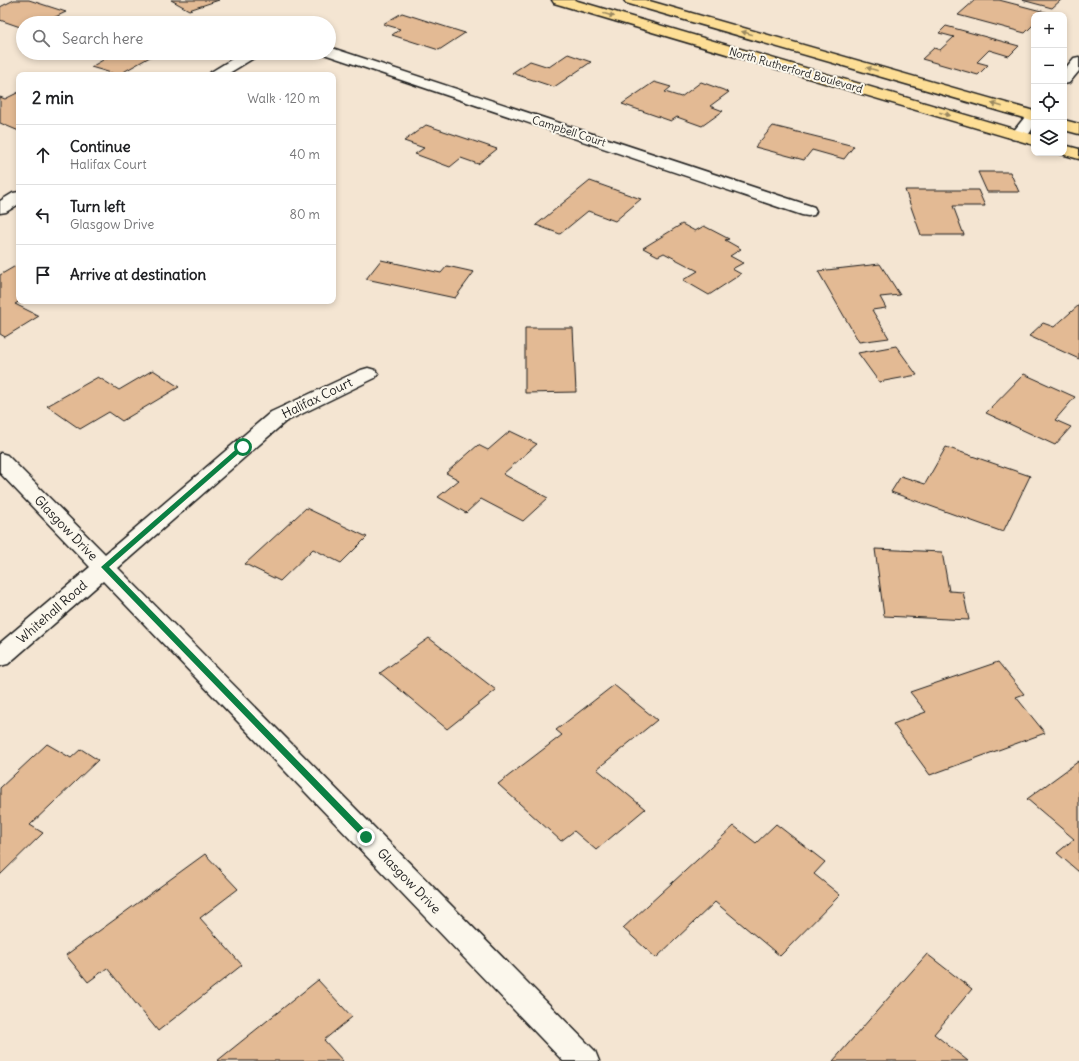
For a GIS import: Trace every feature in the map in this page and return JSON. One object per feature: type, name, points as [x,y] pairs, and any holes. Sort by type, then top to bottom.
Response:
[{"type":"main road","name":"North Rutherford Boulevard","points":[[558,0],[1031,139]]},
{"type":"main road","name":"North Rutherford Boulevard","points":[[631,0],[1031,115]]},
{"type":"main road","points":[[1067,126],[1079,129]]},
{"type":"main road","points":[[1067,151],[1079,154]]},
{"type":"street","name":"Campbell Court","points":[[336,53],[808,211]]},
{"type":"street","points":[[221,72],[241,60]]},
{"type":"street","points":[[1067,76],[1079,62]]},
{"type":"street","points":[[1018,136],[1031,120]]},
{"type":"street","points":[[0,208],[16,199]]},
{"type":"street","name":"Halifax Court","points":[[105,567],[278,417],[368,374]]},
{"type":"street","name":"Glasgow Drive","points":[[0,460],[584,1061]]},
{"type":"street","name":"Whitehall Road","points":[[0,657],[105,567]]},
{"type":"building","points":[[14,0],[29,0],[66,12],[57,16],[16,16],[16,26],[0,20],[0,7]]},
{"type":"building","points":[[171,0],[219,0],[189,10]]},
{"type":"building","points":[[975,0],[999,0],[1045,12],[1031,12],[1031,27],[1025,33],[958,15]]},
{"type":"building","points":[[1022,0],[1061,0],[1052,8]]},
{"type":"building","points":[[402,13],[465,33],[439,50],[392,35],[400,29],[383,24]]},
{"type":"building","points":[[946,26],[1019,46],[1009,56],[989,50],[977,62],[988,65],[978,75],[922,59],[934,48],[940,50],[954,37],[939,33]]},
{"type":"building","points":[[568,54],[591,62],[554,87],[512,73],[530,61],[549,67]]},
{"type":"building","points":[[103,60],[145,60],[123,72],[108,72],[91,67]]},
{"type":"building","points":[[654,82],[671,87],[665,92],[681,97],[701,82],[729,92],[710,106],[723,111],[702,126],[677,117],[671,121],[622,104]]},
{"type":"building","points":[[16,94],[16,130],[0,123],[0,97],[5,99]]},
{"type":"building","points":[[426,125],[497,149],[478,164],[461,158],[450,167],[415,154],[424,148],[404,141]]},
{"type":"building","points":[[773,126],[854,146],[844,159],[812,150],[804,160],[755,147]]},
{"type":"building","points":[[978,172],[1010,172],[1019,192],[987,192]]},
{"type":"building","points":[[590,181],[641,199],[615,221],[588,211],[560,234],[536,225]]},
{"type":"building","points":[[905,190],[978,190],[985,206],[953,206],[964,235],[921,235]]},
{"type":"building","points":[[682,224],[695,231],[704,226],[729,239],[725,240],[741,249],[730,256],[743,263],[732,269],[741,274],[709,295],[683,280],[698,271],[664,253],[658,256],[643,248]]},
{"type":"building","points":[[381,260],[441,273],[447,266],[474,272],[455,298],[366,279]]},
{"type":"building","points":[[880,264],[900,295],[880,297],[886,308],[872,310],[889,338],[859,342],[818,271]]},
{"type":"building","points":[[16,266],[15,304],[39,316],[5,337],[0,334],[0,275]]},
{"type":"building","points":[[1079,305],[1079,359],[1029,336],[1043,323],[1054,327]]},
{"type":"building","points":[[525,328],[573,328],[576,392],[525,393]]},
{"type":"building","points":[[896,346],[917,375],[879,382],[858,353]]},
{"type":"building","points":[[153,370],[179,387],[122,421],[109,412],[80,429],[47,406],[98,377],[119,390]]},
{"type":"building","points":[[1024,374],[1075,397],[1055,420],[1071,427],[1055,445],[986,413]]},
{"type":"building","points":[[510,431],[537,444],[503,474],[548,498],[523,521],[481,499],[466,513],[438,497],[459,480],[446,473],[478,445],[488,450]]},
{"type":"building","points":[[946,447],[1030,476],[1003,532],[891,492],[901,476],[925,484]]},
{"type":"building","points":[[306,508],[367,537],[341,563],[313,549],[280,581],[245,564]]},
{"type":"building","points":[[875,549],[942,552],[949,591],[963,592],[969,620],[884,616]]},
{"type":"building","points":[[429,638],[496,690],[447,729],[380,673]]},
{"type":"building","points":[[998,662],[1024,694],[1016,697],[1045,733],[930,775],[893,724],[926,712],[910,692]]},
{"type":"building","points":[[614,685],[657,720],[597,769],[645,809],[596,850],[574,831],[561,841],[498,784],[562,735],[556,730]]},
{"type":"building","points":[[47,744],[71,758],[81,749],[98,760],[30,825],[43,833],[0,875],[0,788]]},
{"type":"building","points":[[1079,761],[1079,872],[1057,853],[1074,839],[1027,799]]},
{"type":"building","points":[[776,824],[825,862],[814,874],[840,895],[780,956],[715,902],[656,958],[623,928],[734,826],[756,843]]},
{"type":"building","points":[[205,854],[238,889],[200,918],[242,965],[158,1031],[107,968],[88,982],[66,955]]},
{"type":"building","points":[[927,954],[972,989],[934,1034],[968,1061],[833,1061]]},
{"type":"building","points":[[318,980],[352,1017],[324,1040],[343,1061],[217,1061]]},
{"type":"route","points":[[243,447],[105,567],[366,837]]}]
